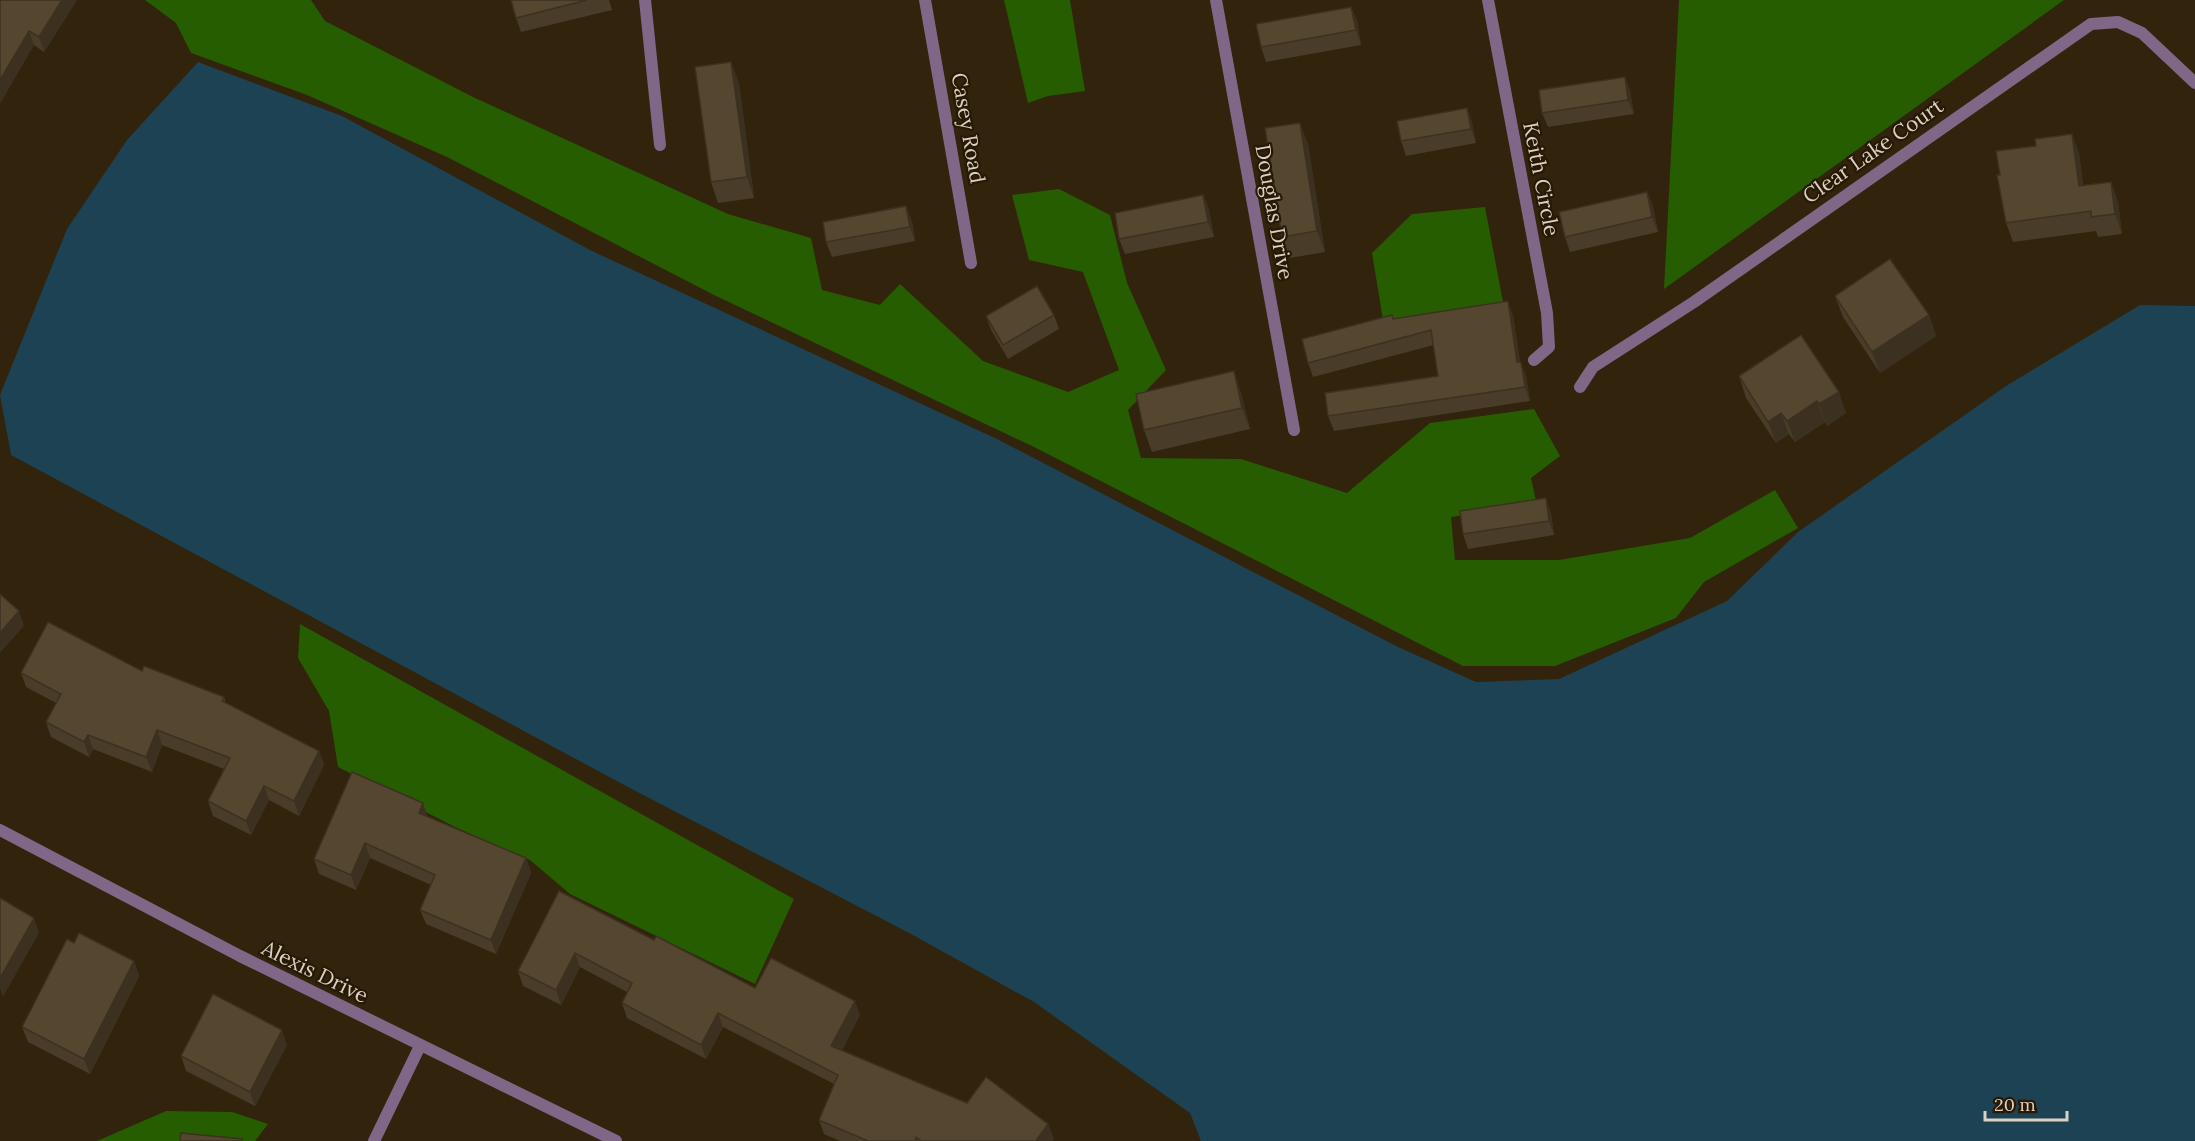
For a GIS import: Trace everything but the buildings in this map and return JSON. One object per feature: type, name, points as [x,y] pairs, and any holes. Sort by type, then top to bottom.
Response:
[{"type":"street","points":[[645,0],[660,145]]},
{"type":"street","name":"Casey Road","points":[[925,0],[971,263]]},
{"type":"street","name":"Douglas Drive","points":[[1216,0],[1294,430]]},
{"type":"street","name":"Keith Circle","points":[[1488,0],[1547,313],[1549,346],[1534,360]]},
{"type":"street","name":"Clear Lake Court","points":[[1580,387],[1593,368],[1694,302],[2091,24],[2118,22],[2142,33],[2195,83]]},
{"type":"street","name":"Alexis Drive","points":[[0,830],[240,956],[616,1141]]},
{"type":"street","points":[[374,1141],[420,1046]]},
{"type":"green space","points":[[145,0],[311,0],[325,21],[473,97],[728,214],[811,238],[822,290],[880,305],[900,284],[983,361],[1068,392],[1119,370],[1083,272],[1029,260],[1012,195],[1059,189],[1110,215],[1127,283],[1166,370],[1128,410],[1141,458],[1241,459],[1347,493],[1430,423],[1534,409],[1560,456],[1531,478],[1537,506],[1451,517],[1455,560],[1559,560],[1690,538],[1775,490],[1798,528],[1704,582],[1676,618],[1555,666],[1463,666],[1034,447],[714,295],[447,157],[307,95],[191,53],[176,23]]},
{"type":"green space","points":[[1004,0],[1070,0],[1085,91],[1048,96],[1028,103]]},
{"type":"green space","points":[[1679,0],[2064,0],[1664,289]]},
{"type":"green space","points":[[1485,207],[1504,307],[1383,320],[1372,253],[1412,214]]},
{"type":"green space","points":[[300,624],[794,899],[755,984],[570,894],[530,860],[455,827],[338,767],[329,711],[298,658]]},
{"type":"green space","points":[[166,1111],[232,1112],[268,1124],[255,1141],[97,1141]]},
{"type":"water","points":[[198,62],[342,116],[592,251],[997,439],[1398,647],[1476,682],[1559,679],[1727,601],[1798,532],[2006,386],[2140,305],[2195,306],[2195,1141],[1201,1141],[1190,1113],[1034,1002],[911,934],[626,786],[11,455],[0,395],[67,229],[127,140]]}]
